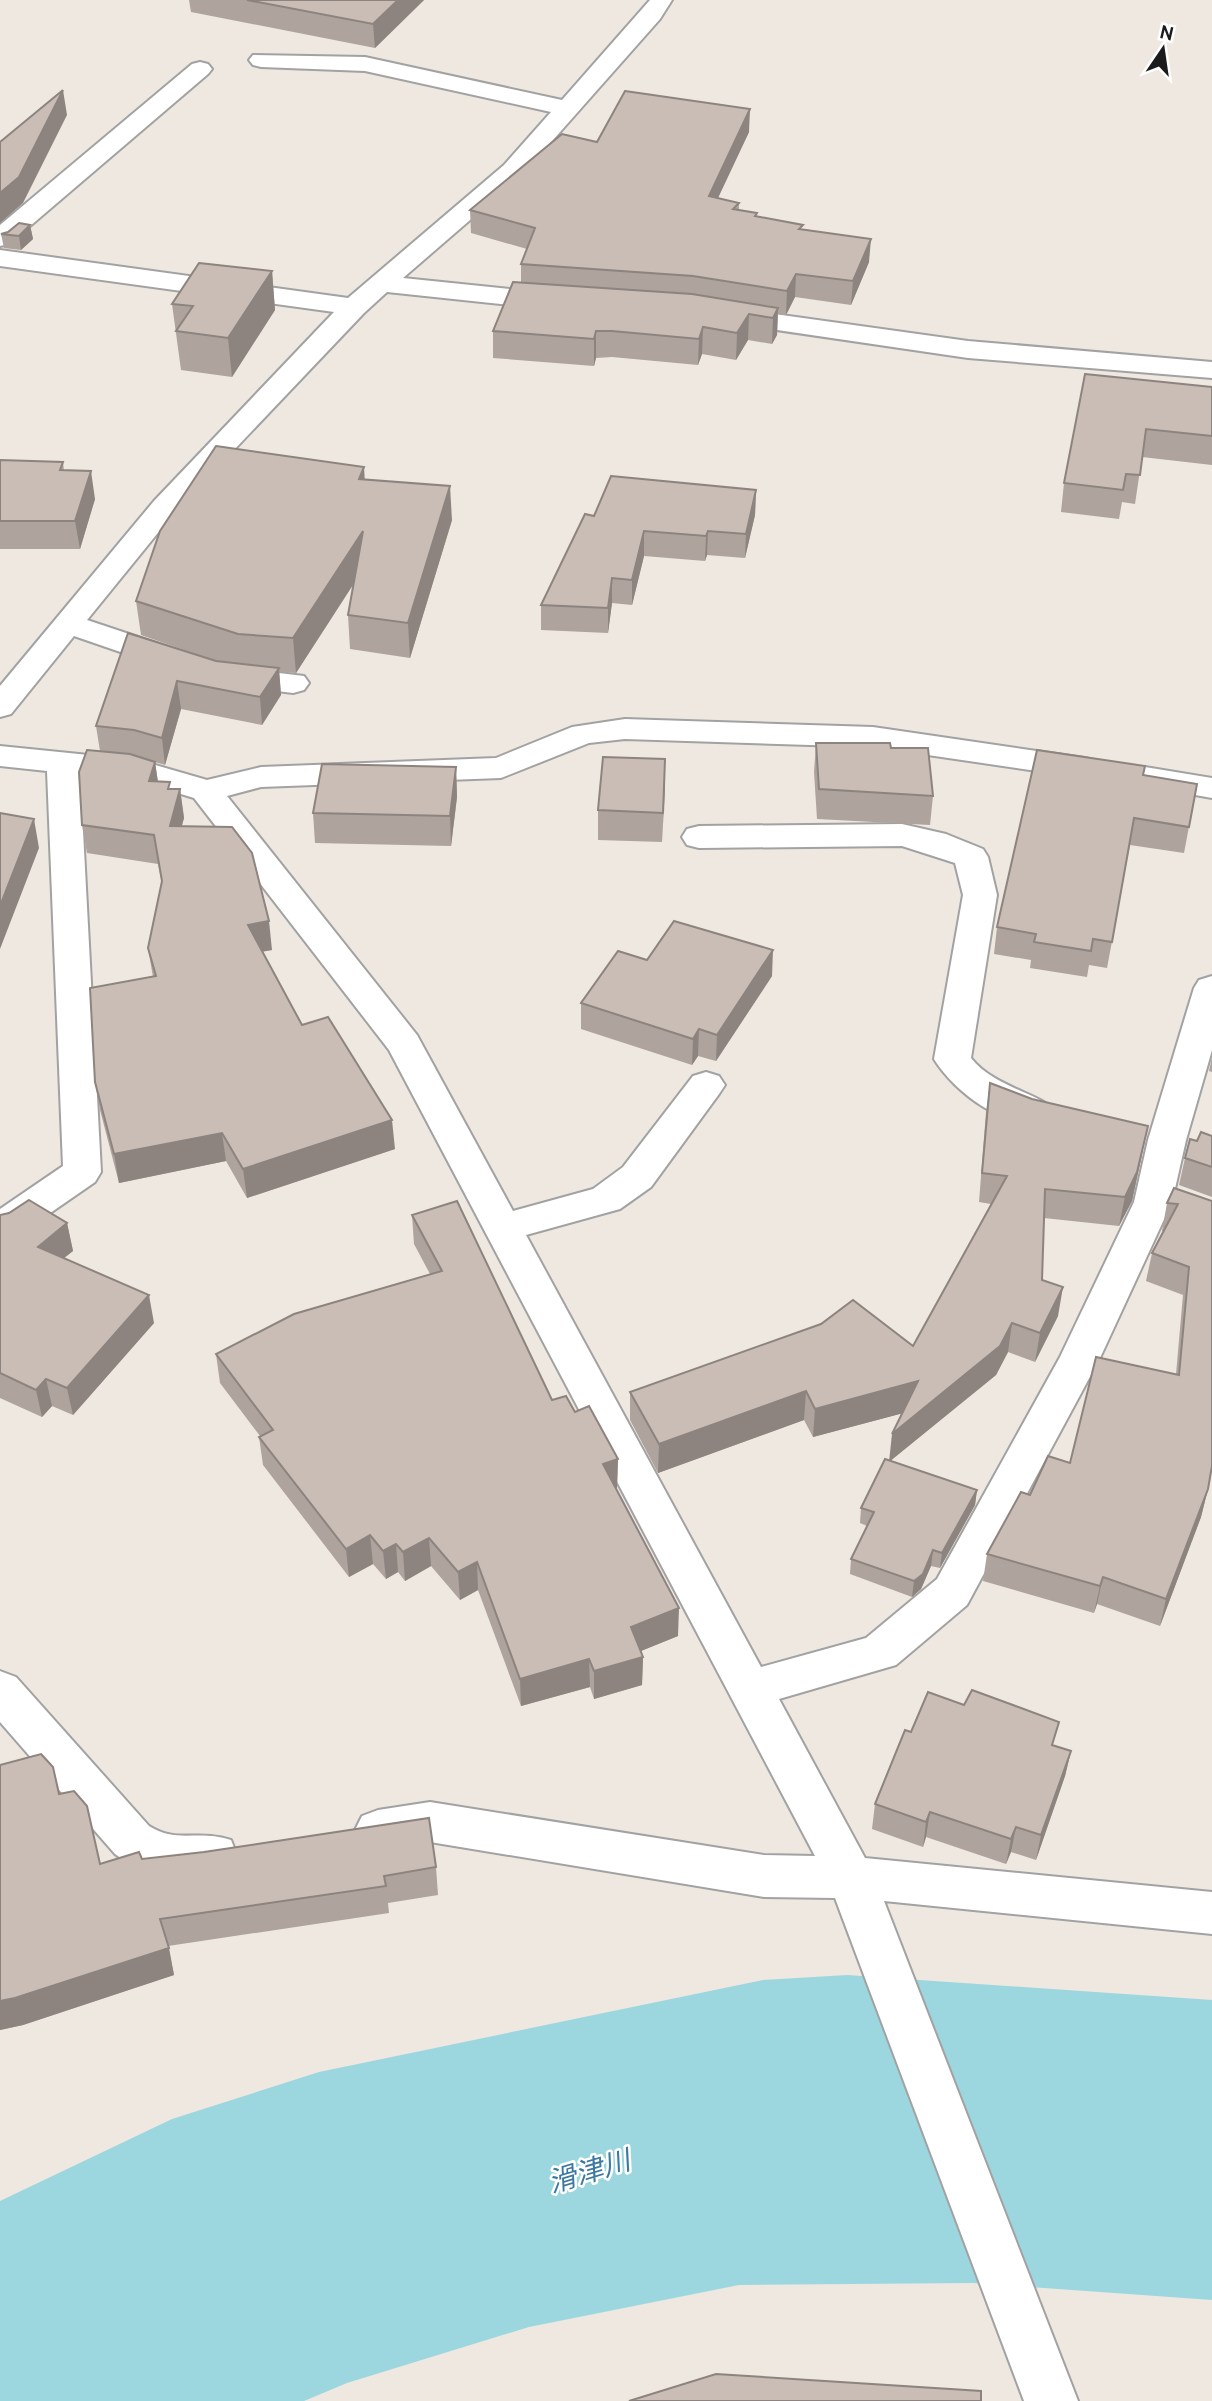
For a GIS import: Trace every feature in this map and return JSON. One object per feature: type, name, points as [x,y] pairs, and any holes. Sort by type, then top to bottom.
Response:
[{"type":"street","points":[[0,707],[164,507],[354,307],[513,170],[652,14],[661,0]]},
{"type":"street","points":[[261,60],[365,64],[566,108]]},
{"type":"street","points":[[0,238],[200,69]]},
{"type":"street","points":[[0,258],[354,307]]},
{"type":"street","points":[[382,284],[588,304]]},
{"type":"street","points":[[705,312],[831,333],[1079,363],[1212,370]]},
{"type":"street","points":[[68,624],[238,681],[293,683]]},
{"type":"street","points":[[0,756],[138,770],[206,791],[261,777],[501,768],[583,734],[625,729],[873,737],[1212,788]]},
{"type":"street","points":[[0,1228],[82,1172],[64,763]]},
{"type":"street","points":[[206,791],[404,1044],[856,1890],[1052,2390]]},
{"type":"street","points":[[699,837],[902,835],[934,842],[971,857],[980,895],[952,1059],[962,1077],[995,1099],[1068,1121]]},
{"type":"street","points":[[749,1689],[880,1652],[952,1592],[1080,1358],[1172,1200],[1148,1137],[1212,988]]},
{"type":"street","points":[[502,1228],[606,1199],[637,1177],[706,1085]]},
{"type":"street","points":[[0,1690],[131,1840],[158,1857],[209,1856],[251,1850]]},
{"type":"street","points":[[333,1837],[430,1822],[856,1890],[1212,1913]]},
{"type":"water","name":"滑津川","points":[[847,1975],[1212,2000],[1212,2300],[973,2283],[739,2285],[529,2327],[347,2383],[304,2401],[0,2401],[0,2201],[172,2119],[319,2072],[763,1980]]},
{"type":"building","points":[[247,0],[398,0],[373,24]]},
{"type":"building","points":[[63,90],[19,177],[0,193],[0,142]]},
{"type":"building","points":[[625,91],[750,109],[709,196],[739,203],[733,209],[757,213],[755,216],[803,225],[799,229],[871,239],[853,281],[796,274],[787,291],[693,276],[521,264],[535,228],[470,210],[562,134],[597,142]]},
{"type":"building","points":[[19,223],[30,225],[19,236],[1,234],[8,232]]},
{"type":"building","points":[[199,263],[272,271],[228,338],[176,331],[193,306],[172,304]]},
{"type":"building","points":[[513,282],[692,294],[778,308],[773,318],[749,314],[737,333],[703,327],[699,339],[612,331],[596,331],[594,339],[493,331]]},
{"type":"building","points":[[1085,374],[1212,387],[1212,436],[1146,429],[1140,475],[1126,474],[1123,490],[1064,483]]},
{"type":"building","points":[[216,446],[364,467],[359,479],[450,486],[408,623],[348,615],[363,531],[293,638],[238,634],[136,601],[160,531]]},
{"type":"building","points":[[0,460],[63,462],[60,470],[91,471],[75,521],[0,521]]},
{"type":"building","points":[[611,476],[756,490],[746,534],[708,531],[706,536],[644,531],[632,580],[612,578],[608,608],[541,605],[585,514],[594,516]]},
{"type":"building","points":[[128,633],[216,661],[279,668],[260,697],[177,681],[162,738],[134,730],[96,726]]},
{"type":"building","points":[[816,743],[890,743],[891,748],[928,748],[933,796],[819,789]]},
{"type":"building","points":[[87,750],[130,754],[155,762],[149,781],[170,782],[168,789],[180,789],[170,826],[232,827],[252,853],[269,921],[248,925],[302,1025],[328,1017],[392,1120],[243,1169],[222,1133],[114,1154],[95,1082],[90,988],[156,976],[148,948],[162,881],[154,835],[82,825],[79,772]]},
{"type":"building","points":[[1037,750],[1145,766],[1143,775],[1197,784],[1189,827],[1134,818],[1112,942],[1093,939],[1091,951],[1034,942],[1036,934],[997,927]]},
{"type":"building","points":[[603,757],[665,759],[663,813],[598,810]]},
{"type":"building","points":[[322,764],[456,767],[450,816],[313,813]]},
{"type":"building","points":[[0,813],[34,819],[0,906]]},
{"type":"building","points":[[674,921],[773,950],[717,1035],[699,1029],[693,1039],[581,1003],[618,951],[647,960]]},
{"type":"building","points":[[990,1083],[1032,1099],[1148,1126],[1137,1172],[1125,1197],[1045,1189],[1042,1280],[1063,1287],[1040,1333],[1012,1323],[1000,1346],[892,1434],[918,1381],[815,1409],[806,1391],[659,1444],[630,1392],[821,1324],[853,1300],[913,1346],[1007,1176],[982,1173]]},
{"type":"building","points":[[1201,1132],[1212,1136],[1212,1167],[1185,1158],[1190,1139],[1197,1141]]},
{"type":"building","points":[[1174,1188],[1212,1201],[1212,1466],[1208,1489],[1166,1599],[1103,1577],[1100,1586],[987,1554],[1021,1492],[1030,1495],[1048,1456],[1070,1463],[1096,1357],[1179,1375],[1189,1267],[1152,1253],[1178,1204],[1167,1203]]},
{"type":"building","points":[[29,1200],[67,1223],[38,1247],[149,1295],[67,1388],[46,1379],[36,1390],[0,1373],[0,1215],[9,1213]]},
{"type":"building","points":[[457,1201],[552,1400],[566,1396],[575,1412],[589,1406],[618,1459],[603,1464],[679,1608],[631,1627],[643,1657],[594,1671],[589,1659],[520,1679],[477,1562],[458,1572],[429,1538],[403,1552],[396,1544],[383,1551],[370,1535],[346,1549],[259,1437],[273,1430],[216,1354],[294,1314],[442,1271],[412,1215]]},
{"type":"building","points":[[885,1459],[977,1490],[942,1553],[933,1550],[923,1574],[914,1581],[851,1559],[874,1512],[861,1508]]},
{"type":"building","points":[[972,1690],[1059,1722],[1052,1745],[1071,1751],[1041,1835],[1016,1827],[1011,1839],[930,1812],[926,1822],[875,1804],[905,1730],[911,1732],[928,1692],[964,1705]]},
{"type":"building","points":[[41,1754],[53,1767],[59,1794],[74,1791],[87,1806],[100,1864],[139,1852],[142,1859],[204,1852],[429,1818],[436,1867],[384,1876],[386,1886],[160,1919],[169,1948],[0,2001],[0,1765]]},
{"type":"building","points":[[716,2374],[981,2391],[981,2401],[629,2401]]}]
